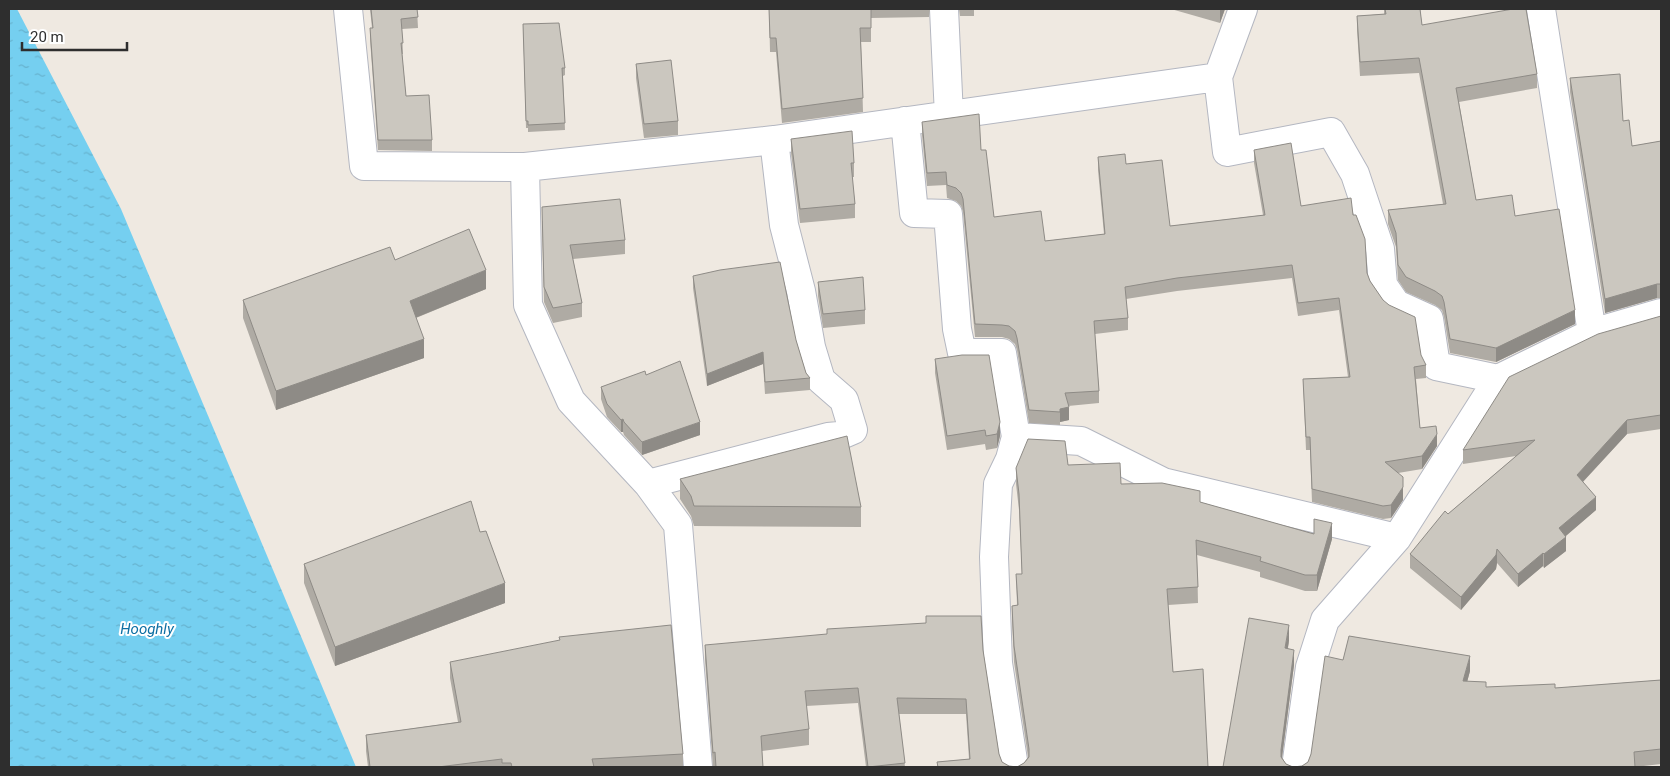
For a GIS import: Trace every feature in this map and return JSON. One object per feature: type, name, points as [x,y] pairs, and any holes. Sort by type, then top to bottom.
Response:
[{"type":"street","points":[[348,9],[364,166],[525,166],[774,140],[1218,77]]},
{"type":"street","points":[[944,9],[949,116]]},
{"type":"street","points":[[1242,9],[1218,77],[1227,152],[1331,132],[1355,174],[1380,249],[1382,285],[1396,304],[1429,319],[1436,366],[1498,378]]},
{"type":"street","points":[[1541,9],[1592,333]]},
{"type":"street","points":[[905,121],[914,213],[948,214],[957,329],[962,353],[1002,352],[1016,437],[1010,459],[998,484],[994,557],[998,663],[1014,767]]},
{"type":"street","points":[[648,484],[828,437],[839,436],[853,430],[844,400],[821,380],[810,347],[802,291],[784,224],[774,140]]},
{"type":"street","points":[[525,166],[528,305],[571,401],[648,484],[678,525],[698,767]]},
{"type":"street","points":[[1296,767],[1310,667],[1325,620],[1397,538],[1498,378],[1592,333],[1661,313]]},
{"type":"street","points":[[1016,437],[1046,440],[1081,440],[1163,482],[1397,538]]},
{"type":"water","name":"Hooghly","points":[[9,9],[17,9],[121,209],[356,767],[9,767]]},
{"type":"building","points":[[371,9],[417,9],[418,17],[401,19],[403,43],[401,43],[406,96],[429,95],[432,140],[378,140],[370,28],[373,28]]},
{"type":"building","points":[[769,9],[871,9],[871,28],[860,28],[863,98],[782,109],[776,38],[770,38]]},
{"type":"building","points":[[1385,9],[1420,9],[1422,25],[1513,9],[1526,9],[1537,74],[1456,88],[1476,200],[1512,195],[1515,216],[1559,209],[1575,310],[1496,348],[1450,339],[1442,296],[1406,277],[1398,265],[1396,233],[1388,210],[1446,204],[1419,58],[1360,62],[1357,16],[1386,14]]},
{"type":"building","points":[[559,23],[565,68],[562,68],[565,123],[528,125],[528,121],[526,121],[523,24]]},
{"type":"building","points":[[671,60],[678,121],[644,124],[636,64]]},
{"type":"building","points":[[1620,74],[1623,121],[1629,120],[1632,146],[1661,141],[1661,284],[1605,299],[1570,78]]},
{"type":"building","points":[[979,114],[981,150],[986,150],[994,217],[1041,211],[1045,241],[1105,234],[1098,157],[1125,154],[1126,164],[1162,160],[1170,226],[1265,215],[1254,150],[1291,143],[1301,206],[1351,198],[1353,215],[1356,215],[1365,239],[1367,273],[1370,281],[1383,300],[1389,305],[1415,317],[1421,355],[1426,365],[1414,367],[1420,428],[1436,426],[1437,434],[1422,456],[1385,462],[1403,477],[1403,487],[1391,505],[1383,506],[1312,489],[1310,437],[1306,437],[1303,379],[1350,377],[1339,298],[1298,303],[1292,265],[1177,278],[1125,287],[1128,318],[1094,321],[1099,391],[1065,393],[1069,407],[1060,409],[1060,412],[1029,410],[1015,331],[1009,326],[975,324],[961,193],[956,188],[947,185],[946,172],[927,173],[922,122]]},
{"type":"building","points":[[852,131],[854,163],[851,163],[855,204],[800,209],[791,139]]},
{"type":"building","points":[[620,199],[625,240],[570,245],[582,303],[553,308],[544,287],[542,207]]},
{"type":"building","points":[[469,229],[486,270],[410,301],[424,339],[276,391],[243,300],[390,247],[395,260]]},
{"type":"building","points":[[780,262],[796,340],[806,373],[810,378],[765,382],[763,352],[707,374],[693,276],[720,270]]},
{"type":"building","points":[[863,277],[865,310],[823,314],[818,282]]},
{"type":"building","points":[[1661,316],[1661,415],[1627,420],[1577,475],[1596,497],[1559,528],[1566,537],[1518,574],[1497,549],[1496,555],[1461,597],[1410,554],[1445,511],[1448,514],[1535,440],[1463,450],[1509,377],[1598,334]]},
{"type":"building","points":[[962,355],[989,355],[1000,422],[997,434],[986,436],[985,430],[947,436],[935,359]]},
{"type":"building","points":[[680,361],[700,422],[642,442],[623,419],[621,420],[607,404],[601,387],[645,371],[646,375]]},
{"type":"building","points":[[847,436],[861,507],[694,506],[691,496],[680,479]]},
{"type":"building","points":[[1028,439],[1065,441],[1068,465],[1120,463],[1121,484],[1162,483],[1200,491],[1200,502],[1314,534],[1314,519],[1332,523],[1317,575],[1305,575],[1260,561],[1261,557],[1196,540],[1198,587],[1167,589],[1173,672],[1203,669],[1208,767],[1017,767],[1029,757],[1014,646],[1012,606],[1018,605],[1016,574],[1022,574],[1019,494],[1016,468]]},
{"type":"building","points":[[471,501],[480,532],[486,531],[505,583],[335,647],[304,564]]},
{"type":"building","points":[[926,616],[981,616],[983,650],[999,754],[1002,762],[1009,766],[1017,767],[938,767],[937,762],[970,759],[966,699],[897,698],[905,763],[868,767],[858,688],[805,691],[809,729],[761,736],[763,767],[716,767],[715,752],[713,753],[705,645],[827,634],[827,629],[926,623]]},
{"type":"building","points":[[1249,618],[1289,625],[1285,648],[1294,650],[1281,757],[1286,764],[1293,767],[1223,767]]},
{"type":"building","points":[[671,625],[683,754],[592,759],[594,767],[512,767],[511,763],[502,763],[502,759],[438,767],[370,767],[366,735],[461,722],[450,662],[560,640],[559,637]]},
{"type":"building","points":[[1349,636],[1470,656],[1463,681],[1486,682],[1486,687],[1555,684],[1555,688],[1661,680],[1661,749],[1634,752],[1635,767],[1293,767],[1302,766],[1308,762],[1311,754],[1325,656],[1343,660]]}]
